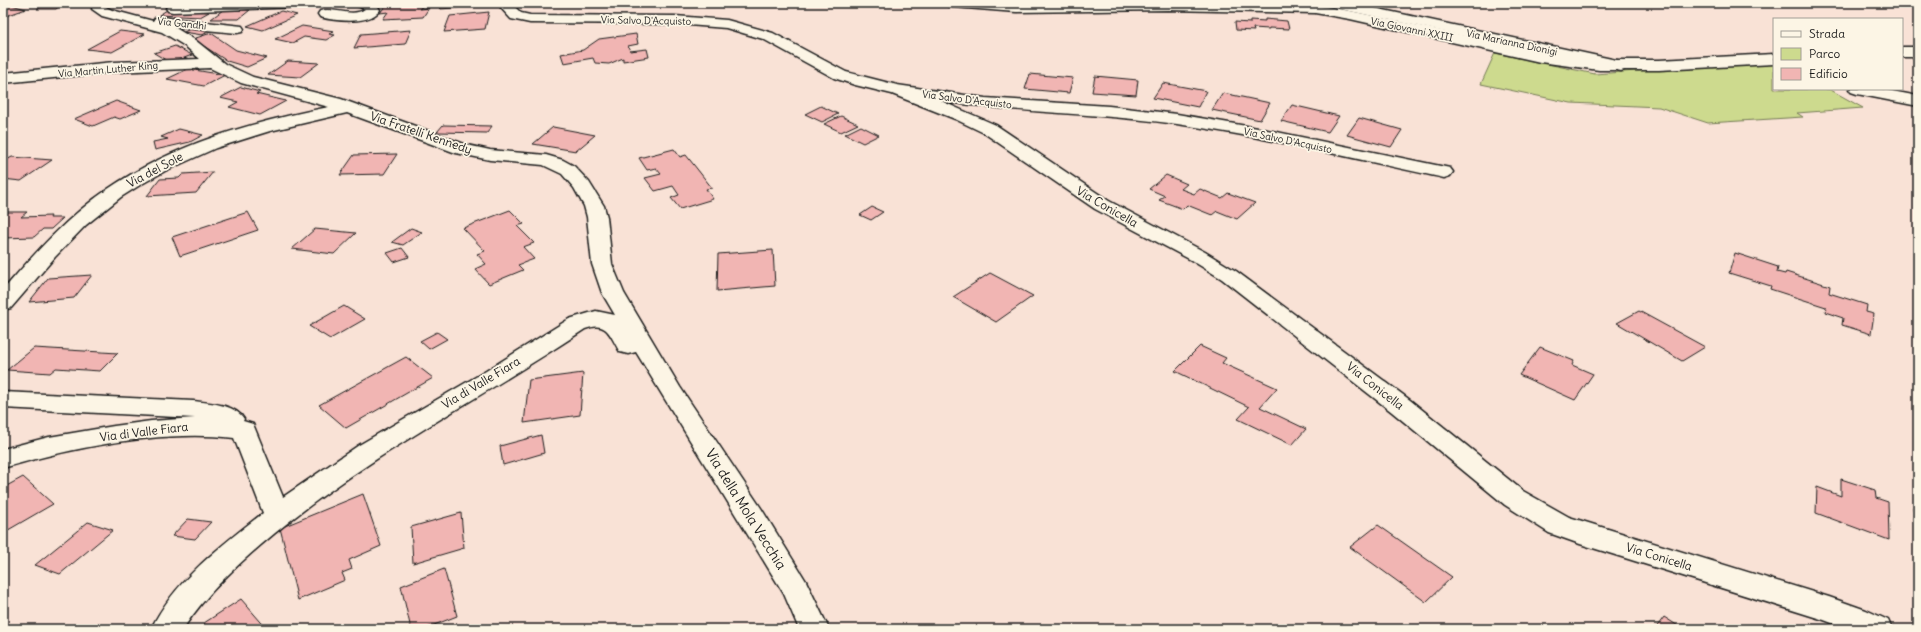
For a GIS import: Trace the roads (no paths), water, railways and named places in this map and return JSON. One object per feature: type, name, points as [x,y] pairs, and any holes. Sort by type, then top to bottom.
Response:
[{"type":"street","name":"Via Fratelli Kennedy","points":[[100,3],[99,7],[102,11],[166,29],[190,43],[213,63],[228,72],[247,80],[305,94],[462,149],[484,154],[546,160],[558,164],[568,170],[582,186],[594,206],[597,217],[600,258],[605,276],[672,392]]},
{"type":"street","name":"Via Gandhi","points":[[173,8],[296,3]]},
{"type":"street","points":[[325,14],[360,16],[373,10],[371,6],[363,3]]},
{"type":"street","name":"Via Salvo D'Acquisto","points":[[508,3],[508,8],[514,14],[530,19],[675,20],[734,26],[774,38],[840,75],[861,82],[897,90],[996,104],[1109,111],[1177,119],[1251,132],[1444,172]]},
{"type":"street","name":"Via Giovanni XXIII","points":[[953,3],[1016,8],[1175,6],[1315,9],[1350,15],[1558,60],[1586,64],[1621,66],[1773,58]]},
{"type":"street","name":"Via Marianna Dionigi","points":[[1332,3],[1621,66]]},
{"type":"street","name":"Via Gandhi","points":[[127,18],[237,29]]},
{"type":"street","points":[[1903,52],[1918,52]]},
{"type":"street","name":"Via Martin Luther King","points":[[3,78],[114,67],[213,63]]},
{"type":"street","name":"Via Conicella","points":[[897,90],[958,114],[990,130],[1102,205],[1223,271],[1247,287],[1412,415],[1514,498],[1547,518],[1580,533],[1829,609],[1877,629]]},
{"type":"street","points":[[1862,90],[1918,101]]},
{"type":"street","name":"Via del Sole","points":[[3,303],[37,264],[69,232],[100,204],[132,181],[176,158],[229,137],[269,125],[348,108]]},
{"type":"street","name":"Via di Valle Fiara","points":[[166,629],[179,610],[210,575],[277,515],[302,495],[357,459],[576,324],[589,319],[602,318],[613,323],[641,368],[672,392]]},
{"type":"street","name":"Via della Mola Vecchia","points":[[672,392],[787,574],[807,610],[814,629]]},
{"type":"street","points":[[3,400],[198,409],[225,415],[240,424],[244,430],[277,515]]},
{"type":"street","name":"Via di Valle Fiara","points":[[3,459],[50,446],[161,428],[214,426],[244,430]]}]
